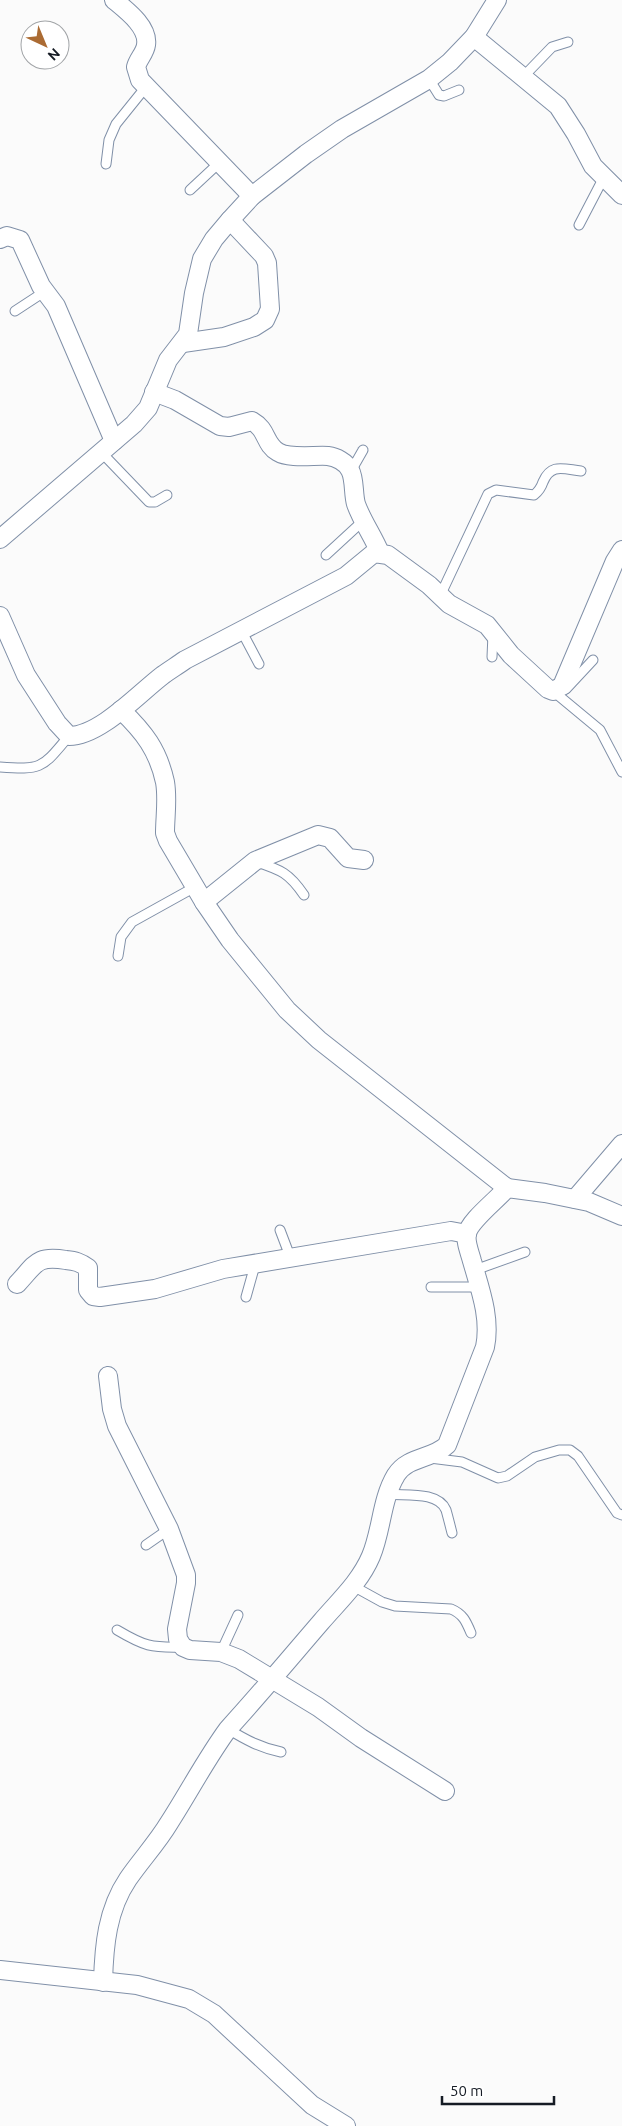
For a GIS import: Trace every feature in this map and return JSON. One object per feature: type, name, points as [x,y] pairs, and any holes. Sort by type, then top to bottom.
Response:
[{"type":"street","points":[[114,0],[144,32],[146,44],[136,72],[145,88],[252,196]]},
{"type":"street","points":[[0,539],[114,441],[142,416],[148,408],[168,360],[183,343],[191,322],[194,293],[202,259],[214,239],[252,196],[342,129],[429,79],[450,62],[474,37],[496,0]]},
{"type":"street","points":[[474,37],[558,106],[593,166],[622,195]]},
{"type":"street","points":[[183,343],[224,337],[254,327],[265,320],[270,309],[268,263],[264,256],[230,220]]},
{"type":"street","points":[[0,239],[7,236],[20,240],[44,292],[56,306],[114,441]]},
{"type":"street","points":[[154,392],[175,400],[220,426],[229,427],[252,421],[261,426],[269,444],[279,453],[291,456],[331,457],[344,462],[351,471],[356,504],[380,553]]},
{"type":"street","points":[[0,616],[26,675],[56,723],[69,736],[87,732],[121,710],[162,676],[185,660],[346,576],[374,554],[380,553],[388,555],[429,585],[456,609],[476,618],[494,632],[511,655],[556,694],[562,686],[615,561],[622,550]]},
{"type":"street","points":[[121,710],[143,732],[155,754],[165,782],[166,833],[174,853],[230,940],[287,1010],[319,1040],[507,1188],[589,1202],[622,1216]]},
{"type":"street","points":[[200,895],[255,862],[318,835],[330,838],[348,858],[364,860]]},
{"type":"street","points":[[575,1199],[622,1144]]},
{"type":"street","points":[[103,1982],[104,1941],[117,1898],[128,1879],[168,1824],[211,1751],[353,1586],[371,1556],[388,1494],[396,1475],[406,1464],[442,1450],[447,1445],[485,1347],[488,1323],[467,1234],[507,1188]]},
{"type":"street","points":[[17,1284],[41,1259],[49,1257],[81,1262],[88,1268],[88,1290],[93,1296],[100,1297],[155,1289],[223,1269],[451,1231],[467,1234]]},
{"type":"street","points":[[108,1376],[112,1409],[117,1426],[169,1530],[186,1574],[177,1629],[178,1639],[183,1647],[190,1650],[221,1652],[239,1659],[273,1679],[445,1791]]},
{"type":"street","points":[[0,1970],[137,1985],[190,1999],[214,2014],[312,2105],[346,2126]]},
{"type":"lane","points":[[523,77],[552,47],[568,42]]},
{"type":"lane","points":[[429,79],[439,95],[444,96],[459,90]]},
{"type":"lane","points":[[106,164],[109,140],[116,124],[145,88]]},
{"type":"lane","points":[[190,190],[219,162]]},
{"type":"lane","points":[[579,226],[604,177]]},
{"type":"lane","points":[[15,311],[44,292]]},
{"type":"lane","points":[[351,471],[363,450]]},
{"type":"lane","points":[[101,452],[149,502],[155,502],[167,495]]},
{"type":"lane","points":[[440,596],[488,494],[496,490],[534,495],[541,489],[550,470],[555,468],[581,471]]},
{"type":"lane","points":[[326,555],[364,520]]},
{"type":"lane","points":[[241,630],[259,664]]},
{"type":"lane","points":[[492,657],[494,632]]},
{"type":"lane","points":[[593,660],[556,694],[600,730],[622,772]]},
{"type":"lane","points":[[0,767],[29,769],[41,765],[52,756],[69,736]]},
{"type":"lane","points":[[255,862],[285,873],[296,882],[304,895]]},
{"type":"lane","points":[[118,956],[121,937],[132,922],[200,895]]},
{"type":"lane","points":[[280,1230],[291,1259]]},
{"type":"lane","points":[[431,1287],[477,1278],[524,1252]]},
{"type":"lane","points":[[246,1297],[255,1265]]},
{"type":"lane","points":[[420,1458],[462,1462],[498,1478],[507,1476],[535,1457],[558,1450],[570,1450],[578,1456],[618,1513],[622,1515]]},
{"type":"lane","points":[[388,1494],[431,1497],[439,1501],[446,1510],[452,1533]]},
{"type":"lane","points":[[146,1545],[169,1530]]},
{"type":"lane","points":[[353,1586],[382,1602],[395,1606],[451,1609],[456,1611],[466,1621],[471,1632]]},
{"type":"lane","points":[[221,1652],[238,1615]]},
{"type":"lane","points":[[117,1630],[141,1644],[152,1647],[183,1647]]},
{"type":"lane","points":[[228,1729],[258,1746],[281,1752]]}]
